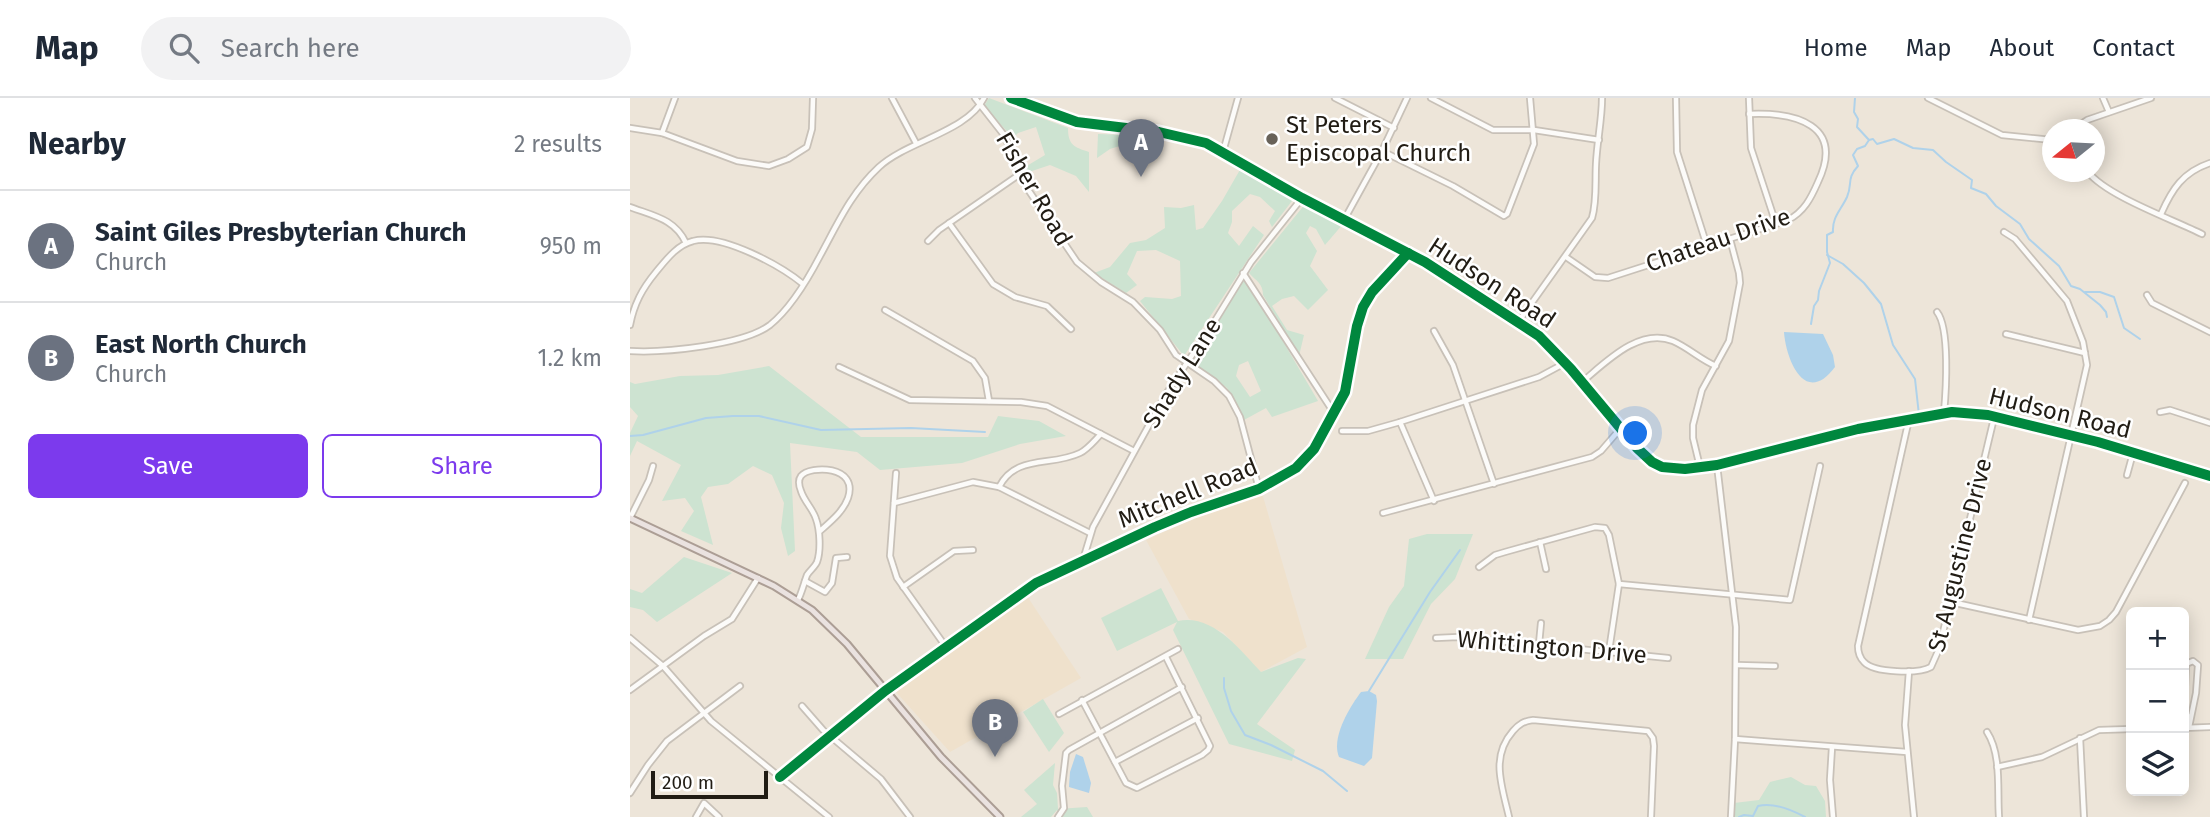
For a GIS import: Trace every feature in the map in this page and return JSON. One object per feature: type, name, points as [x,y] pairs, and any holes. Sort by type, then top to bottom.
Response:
[{"type":"main road","points":[[630,518],[758,578],[797,600],[834,630],[941,757],[1000,817]]},
{"type":"street","points":[[662,133],[675,98]]},
{"type":"street","points":[[630,128],[662,133],[748,164],[774,165],[801,152],[809,143],[813,98]]},
{"type":"street","points":[[892,98],[916,144]]},
{"type":"street","name":"Fisher Road","points":[[975,98],[1004,135],[1020,174],[1077,262],[1139,307],[1160,330],[1176,355],[1214,382],[1233,402],[1259,489]]},
{"type":"street","points":[[630,351],[704,346],[757,332],[774,321],[803,284],[857,191],[886,161],[951,127],[980,106],[984,98]]},
{"type":"street","name":"Hudson Road","points":[[1011,98],[1077,122],[1176,135],[1206,143],[1301,198],[1408,253],[1519,321],[1546,342],[1645,457],[1658,466],[1675,470],[1717,465],[1909,419],[1963,412],[2072,436],[2210,476]]},
{"type":"street","points":[[1223,152],[1238,98]]},
{"type":"street","points":[[1335,98],[1394,128]]},
{"type":"street","points":[[1344,220],[1394,128],[1407,98]]},
{"type":"street","points":[[1431,98],[1493,130],[1534,130],[1599,140]]},
{"type":"street","points":[[1382,151],[1454,186],[1504,216],[1535,138],[1530,98]]},
{"type":"street","points":[[1519,321],[1590,223],[1593,214],[1602,98]]},
{"type":"street","points":[[1676,98],[1677,152],[1707,246]]},
{"type":"street","points":[[1749,98],[1751,148],[1776,224]]},
{"type":"street","points":[[1928,98],[2002,135],[2042,139]]},
{"type":"street","points":[[2104,98],[2109,112]]},
{"type":"street","points":[[2090,119],[2151,98]]},
{"type":"street","name":"Chateau Drive","points":[[1566,257],[1591,275],[1605,278],[1795,216],[1807,204],[1825,167],[1826,148],[1817,131],[1797,119],[1779,114],[1749,114]]},
{"type":"street","points":[[2161,214],[2179,182],[2190,171],[2210,163]]},
{"type":"street","points":[[928,241],[934,233],[1020,174]]},
{"type":"street","points":[[2098,182],[2109,190],[2202,234]]},
{"type":"street","name":"Shady Lane","points":[[1083,560],[1090,533],[1166,394],[1243,273],[1301,198]]},
{"type":"street","points":[[630,207],[673,224],[686,243]]},
{"type":"street","points":[[949,223],[993,284],[1015,297],[1047,306],[1071,329]]},
{"type":"street","points":[[2004,232],[2015,239],[2067,301],[2085,353],[2087,368],[2029,620]]},
{"type":"street","points":[[1700,467],[1693,438],[1693,425],[1702,390],[1729,341],[1740,283],[1730,239]]},
{"type":"street","points":[[630,325],[643,288],[668,257],[686,243],[695,240],[727,245],[772,263],[803,284]]},
{"type":"street","name":"Mitchell Road","points":[[780,777],[886,691],[1029,588],[1083,560],[1191,512],[1259,489],[1285,476],[1304,462],[1334,414],[1349,379],[1357,326],[1363,307],[1372,292],[1408,253]]},
{"type":"street","points":[[1243,273],[1334,414]]},
{"type":"street","points":[[2147,295],[2152,303],[2210,332]]},
{"type":"street","points":[[885,310],[973,361],[985,378],[989,401]]},
{"type":"street","points":[[1937,312],[1942,321],[1945,347],[1947,380],[1944,413]]},
{"type":"street","points":[[1434,331],[1450,357],[1494,484]]},
{"type":"street","points":[[2006,334],[2085,353]]},
{"type":"street","points":[[1582,382],[1622,350],[1656,339],[1674,342],[1716,366]]},
{"type":"street","points":[[1342,432],[1368,431],[1400,422],[1539,376],[1565,363]]},
{"type":"street","points":[[839,366],[911,400],[1031,402],[1047,406],[1135,451]]},
{"type":"street","points":[[2160,412],[2169,410],[2210,423]]},
{"type":"street","name":"St Augustine Drive","points":[[1909,419],[1858,646],[1860,658],[1868,665],[1923,671],[1933,664],[1951,602],[1994,418]]},
{"type":"street","points":[[1400,422],[1434,501]]},
{"type":"street","points":[[1383,513],[1591,457],[1601,451],[1620,429]]},
{"type":"street","points":[[999,487],[1004,477],[1015,469],[1077,454],[1101,434]]},
{"type":"street","points":[[2127,475],[2133,453]]},
{"type":"street","points":[[1717,465],[1733,595],[1737,665],[1731,817]]},
{"type":"street","points":[[630,518],[653,466]]},
{"type":"street","points":[[1619,584],[1791,599],[1820,466]]},
{"type":"street","points":[[797,600],[817,561],[820,531],[810,506],[803,497],[799,481],[807,472],[835,470],[847,478],[848,498],[841,510],[820,531]]},
{"type":"street","points":[[896,473],[890,559],[894,573],[946,647]]},
{"type":"street","points":[[894,503],[973,482],[999,487],[1090,533]]},
{"type":"street","points":[[1951,602],[2078,630],[2093,629],[2109,620],[2125,596],[2185,483]]},
{"type":"street","points":[[1479,567],[1495,555],[1603,527],[1609,535],[1619,584],[1609,651]]},
{"type":"street","points":[[1540,542],[1546,569]]},
{"type":"street","points":[[903,587],[954,551],[973,550]]},
{"type":"street","points":[[806,581],[825,592],[832,583],[836,558],[847,557]]},
{"type":"street","points":[[630,690],[732,619],[758,578]]},
{"type":"street","points":[[1539,644],[1541,623]]},
{"type":"street","name":"Whittington Drive","points":[[1436,638],[1458,637],[1668,657]]},
{"type":"street","points":[[630,638],[663,666],[702,713],[829,817]]},
{"type":"street","points":[[1059,714],[1178,649]]},
{"type":"street","points":[[1082,700],[1126,783],[1137,788],[1149,783],[1208,750],[1208,739],[1166,657]]},
{"type":"street","points":[[2193,661],[2197,665],[2196,693],[2189,719],[2184,709],[2186,664],[2193,661]]},
{"type":"street","points":[[1737,665],[1775,666]]},
{"type":"street","points":[[1909,671],[1905,709],[1914,817]]},
{"type":"street","points":[[630,793],[660,748],[740,686]]},
{"type":"street","points":[[1058,817],[1063,808],[1062,786],[1066,753],[1099,731],[1182,687]]},
{"type":"street","points":[[802,706],[830,736],[881,779],[910,817]]},
{"type":"street","points":[[1115,762],[1198,718]]},
{"type":"street","points":[[1509,817],[1499,768],[1500,754],[1505,741],[1516,728],[1523,722],[1532,720],[1647,731],[1653,738],[1654,746],[1651,817]]},
{"type":"street","points":[[2189,727],[2210,727]]},
{"type":"street","points":[[1997,767],[2038,759],[2105,729],[2126,729]]},
{"type":"street","points":[[1987,732],[1993,744],[1997,767],[1999,817]]},
{"type":"street","points":[[2080,738],[2084,817]]},
{"type":"street","points":[[1735,739],[1907,752]]},
{"type":"street","points":[[1832,747],[1830,780],[1833,817]]},
{"type":"street","points":[[696,817],[704,803],[719,817]]},
{"type":"shaded area","points":[[1262,493],[1307,647],[1261,672],[1223,632],[1189,619],[1146,540],[1206,513]]},
{"type":"shaded area","points":[[1027,596],[1081,678],[950,752],[896,692]]},
{"type":"green space","points":[[989,98],[1068,128],[1073,144],[1089,152],[1089,192],[1076,176],[1050,165],[1026,173],[1025,167],[1045,155],[1036,127],[1018,133],[1013,138],[984,106]]},
{"type":"green space","points":[[1098,134],[1152,136],[1110,149],[1097,158]]},
{"type":"green space","points":[[1241,168],[1292,197],[1292,201],[1272,227],[1269,221],[1275,211],[1260,197],[1250,194],[1232,211],[1228,233],[1239,246],[1253,226],[1264,235],[1184,356],[1140,301],[1145,297],[1172,299],[1181,296],[1180,261],[1156,250],[1137,251],[1127,274],[1137,285],[1126,293],[1094,273],[1110,267],[1130,243],[1146,240],[1165,228],[1164,207],[1181,208],[1194,205],[1196,230],[1203,228]]},
{"type":"green space","points":[[1306,203],[1343,224],[1325,245],[1316,229],[1310,226],[1306,233],[1317,251],[1310,266],[1328,290],[1308,310],[1294,296],[1282,299],[1272,306],[1287,330],[1304,335],[1299,356],[1263,295],[1260,285],[1249,273]]},
{"type":"green space","points":[[1245,280],[1254,292],[1318,401],[1272,417],[1266,408],[1244,420],[1227,388],[1193,362]],"holes":[[[1248,361],[1261,391],[1250,397],[1236,376],[1239,365]]]},
{"type":"green space","points":[[769,366],[861,437],[988,437],[998,416],[1039,421],[1066,436],[1020,444],[962,463],[880,470],[857,452],[790,443],[795,551],[788,556],[781,528],[784,503],[772,475],[753,466],[728,484],[708,487],[701,497],[713,545],[681,531],[694,511],[685,498],[662,501],[681,465],[637,441],[630,456],[630,433],[638,416],[630,407],[630,382],[635,384],[680,376],[718,375]]},
{"type":"green space","points":[[1427,534],[1473,534],[1455,579],[1431,604],[1403,659],[1365,659],[1389,607],[1404,586],[1409,539]]},
{"type":"green space","points":[[684,557],[732,573],[657,622],[643,610],[630,607],[630,589],[642,593]]},
{"type":"green space","points":[[1161,588],[1178,621],[1191,620],[1214,628],[1261,672],[1298,658],[1306,659],[1257,724],[1295,750],[1292,761],[1229,744],[1173,630],[1177,622],[1117,651],[1101,618]]},
{"type":"green space","points":[[1043,699],[1064,733],[1049,752],[1023,712]]},
{"type":"green space","points":[[1055,763],[1053,785],[1057,793],[1058,809],[1087,807],[1093,817],[1059,817],[1057,810],[1051,817],[1021,817],[1037,804],[1024,790]]},
{"type":"green space","points":[[1791,777],[1805,785],[1816,786],[1825,801],[1826,817],[1735,817],[1734,803],[1759,800],[1770,782]]},
{"type":"water","points":[[1784,332],[1823,334],[1833,355],[1835,367],[1824,378],[1815,382],[1806,381],[1793,366]]},
{"type":"water","points":[[1369,691],[1376,695],[1377,701],[1372,758],[1364,766],[1339,757],[1337,741],[1351,706],[1361,692]]},
{"type":"water","points":[[1076,754],[1083,757],[1091,783],[1089,793],[1069,787],[1070,772]]},
{"type":"waterway","points":[[1811,324],[1814,306],[1830,263],[1827,235],[1833,232],[1835,218],[1847,197],[1851,178],[1858,166],[1853,155],[1869,140],[1857,127],[1855,98]]},
{"type":"waterway","points":[[1869,140],[1873,139],[1877,144],[1894,139],[1913,148],[1933,150],[1972,180],[1971,188],[1986,194],[1996,206],[2020,224],[2029,239],[2059,266],[2071,286],[2080,289],[2100,305],[2107,317]]},
{"type":"waterway","points":[[1827,255],[1843,264],[1864,283],[1881,304],[1893,345],[1915,379],[1919,415]]},
{"type":"waterway","points":[[2085,292],[2100,292],[2114,297],[2124,328],[2140,339]]},
{"type":"waterway","points":[[630,436],[706,418],[733,416],[759,416],[821,430],[911,428],[985,432]]},
{"type":"waterway","points":[[1369,691],[1430,592],[1460,550]]},
{"type":"waterway","points":[[1224,678],[1231,711],[1245,735],[1323,771],[1347,791]]},
{"type":"waterway","points":[[1739,817],[1753,816],[1758,806],[1764,805],[1782,807],[1805,817]]},
{"type":"cycle path","points":[[1011,98],[1077,122],[1159,132],[1206,143],[1302,198],[1425,262],[1539,336],[1571,369],[1637,448],[1662,467],[1685,469],[1717,465],[1858,429],[1952,412],[1988,415],[2098,442],[2210,476]]},
{"type":"cycle path","points":[[780,777],[885,691],[1036,583],[1155,527],[1259,489],[1296,468],[1314,449],[1345,392],[1363,307],[1372,292],[1408,253]]},
{"type":"place","name":"St Peters Episcopal Church","points":[[1272,139]]},
{"type":"place","name":"Saint Giles Presbyterian Church","points":[[1141,177]]},
{"type":"place","name":"East North Church","points":[[995,757]]}]
